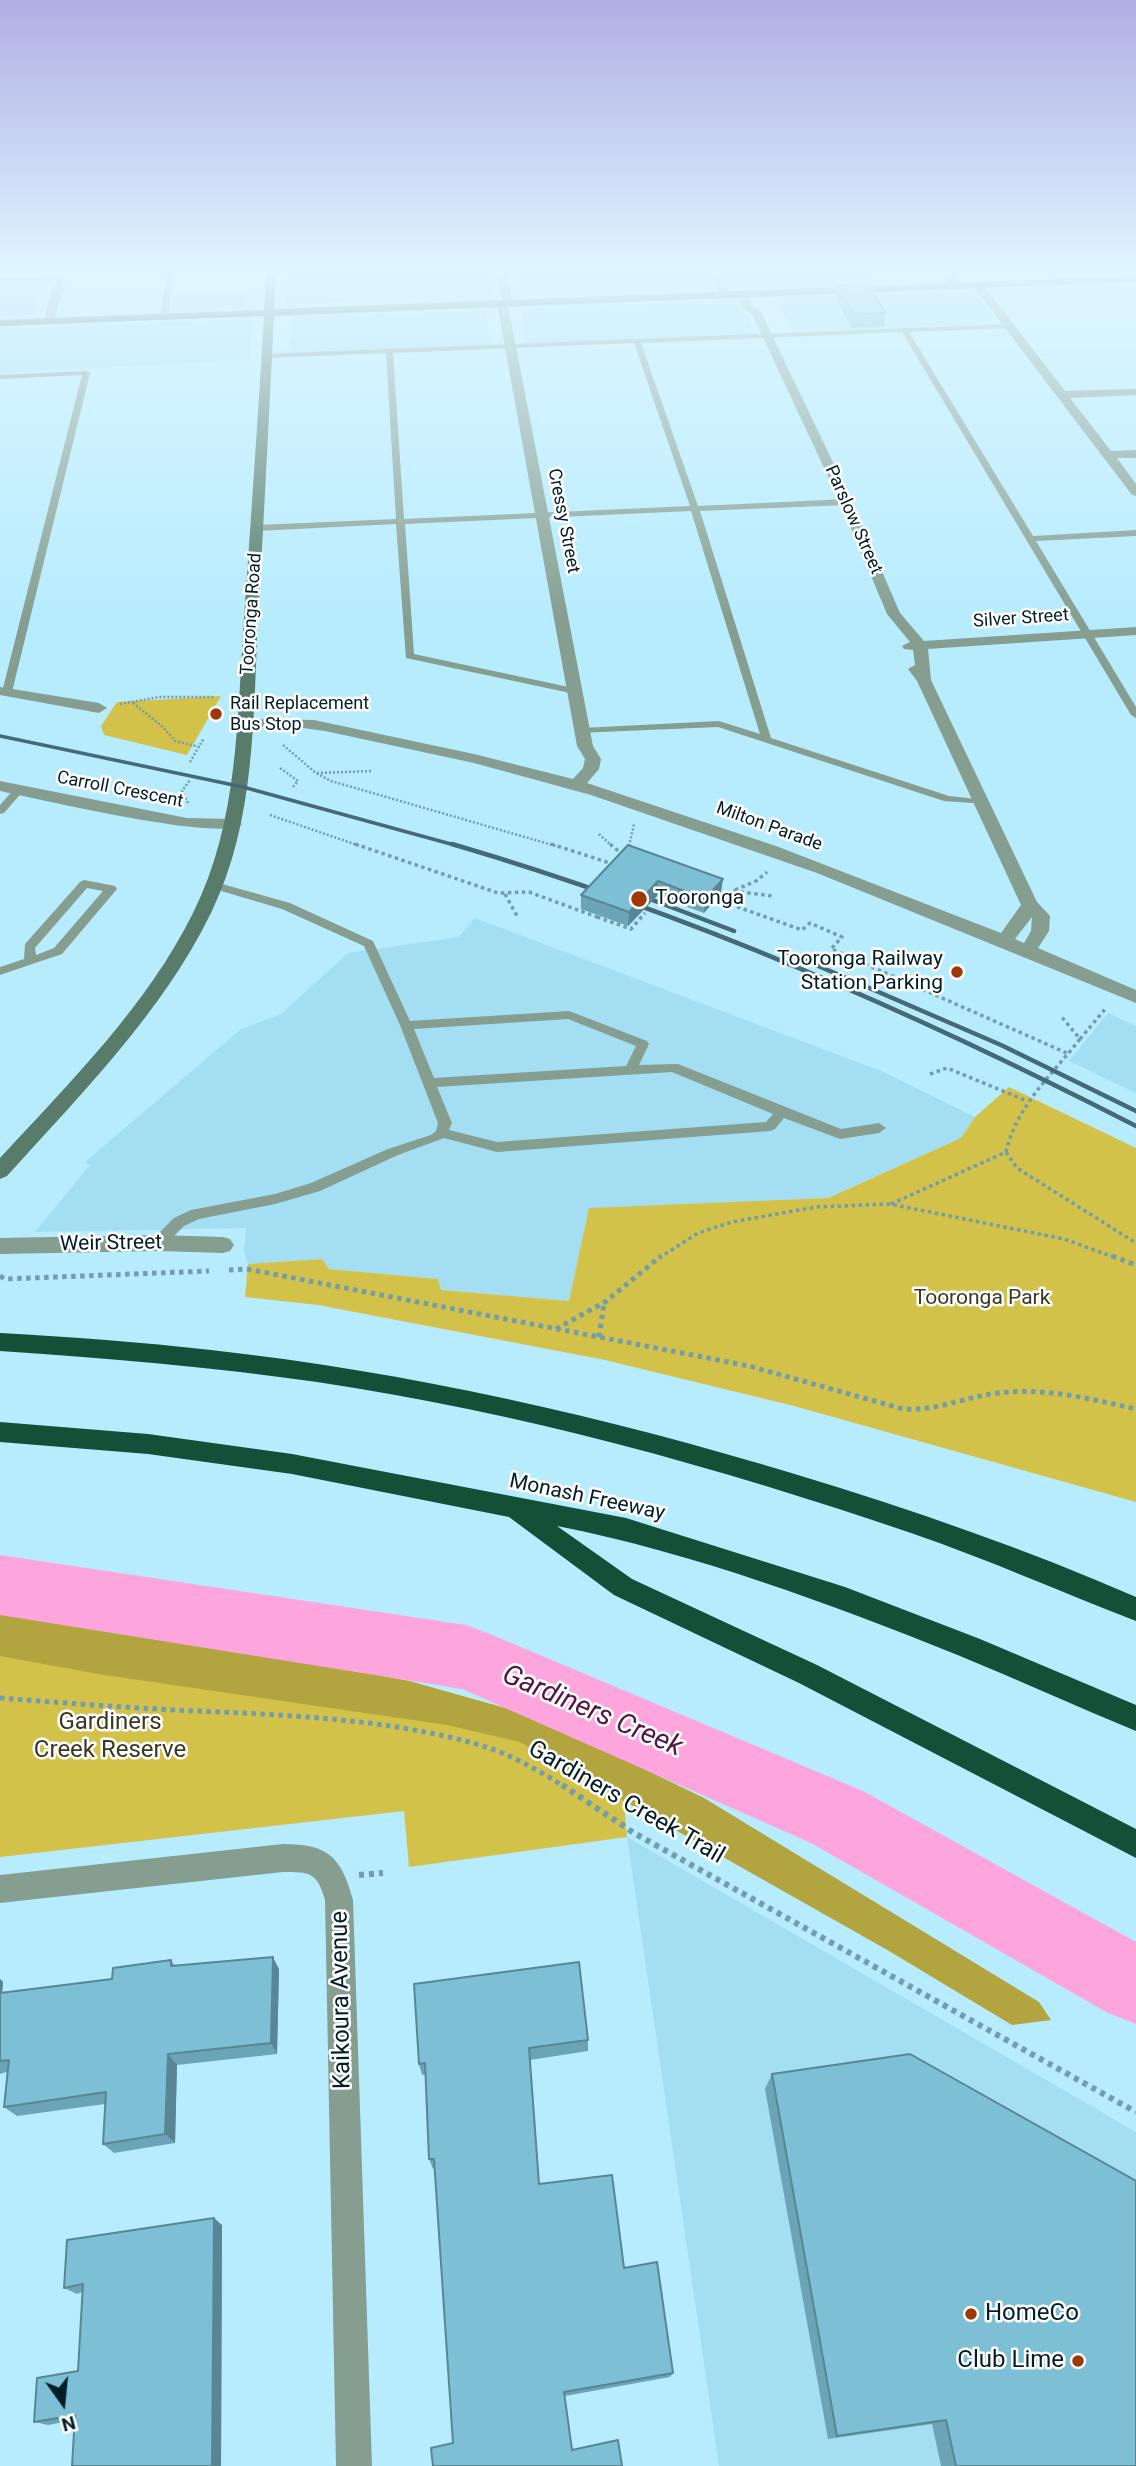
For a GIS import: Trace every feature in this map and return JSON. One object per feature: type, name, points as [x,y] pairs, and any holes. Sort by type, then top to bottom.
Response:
[{"type":"highway","points":[[0,1342],[185,1356],[330,1375],[536,1414],[760,1473],[880,1511],[996,1553],[1136,1609]]},
{"type":"highway","name":"Monash Freeway","points":[[0,1432],[148,1444],[292,1464],[626,1529],[845,1600],[971,1648],[1136,1718]]},
{"type":"highway","points":[[513,1509],[623,1587],[808,1674],[1136,1844]]},
{"type":"main road","name":"Tooronga Road","points":[[0,1171],[77,1086],[139,1011],[187,942],[215,886],[234,824],[244,732],[265,389]]},
{"type":"street","name":"Cressy Street","points":[[518,389],[584,738],[593,759],[593,766],[569,783]]},
{"type":"street","name":"Parslow Street","points":[[792,389],[846,502],[894,614],[896,636],[915,646],[907,658],[923,680],[1030,905],[1041,916],[1040,931],[1028,950]]},
{"type":"street","points":[[1057,389],[1136,492]]},
{"type":"street","points":[[1062,395],[1136,392]]},
{"type":"street","points":[[1110,457],[1136,456]]},
{"type":"street","name":"Silver Street","points":[[915,646],[1136,631]]},
{"type":"street","points":[[3,691],[99,708]]},
{"type":"street","name":"Milton Parade","points":[[244,732],[373,739],[457,754],[569,783],[766,848],[1004,940],[1136,997]]},
{"type":"street","name":"Carroll Crescent","points":[[0,786],[180,822],[234,824]]},
{"type":"street","points":[[1004,940],[1030,905]]},
{"type":"street","name":"Weir Street","points":[[0,1246],[158,1243],[223,1245]]},
{"type":"street","name":"Kaikoura Avenue","points":[[0,1889],[304,1857],[323,1865],[334,1877],[339,1900],[354,2466]]},
{"type":"lane","points":[[3,691],[82,389]]},
{"type":"lane","points":[[391,389],[409,656],[575,691]]},
{"type":"lane","points":[[654,389],[695,509],[766,738]]},
{"type":"lane","points":[[939,389],[1136,715]]},
{"type":"lane","points":[[257,528],[846,502]]},
{"type":"lane","points":[[1028,538],[1136,533]]},
{"type":"lane","points":[[584,738],[719,723],[948,799],[982,802]]},
{"type":"lane","points":[[0,811],[19,789]]},
{"type":"lane","points":[[0,971],[58,951],[111,889],[84,884],[29,947],[30,959]]},
{"type":"lane","points":[[215,886],[286,906],[369,944],[441,1110],[445,1123],[442,1133]]},
{"type":"lane","points":[[406,1026],[569,1015],[643,1044],[631,1068]]},
{"type":"lane","points":[[429,1083],[673,1067],[840,1133],[879,1128]]},
{"type":"lane","points":[[158,1243],[179,1222],[196,1214],[275,1199],[315,1187],[442,1133],[497,1147],[770,1126],[782,1112]]},
{"type":"path","points":[[116,704],[159,697],[215,697]]},
{"type":"path","points":[[132,702],[163,727],[175,741],[200,747]]},
{"type":"path","points":[[190,762],[204,738]]},
{"type":"path","points":[[283,745],[316,773],[331,781],[511,831],[620,866]]},
{"type":"path","points":[[280,768],[298,781],[293,786]]},
{"type":"path","points":[[316,773],[373,771]]},
{"type":"path","points":[[190,780],[182,791],[190,809]]},
{"type":"path","points":[[270,815],[505,894],[529,892],[631,929],[645,913]]},
{"type":"path","points":[[599,834],[622,854],[630,857],[629,840],[636,821]]},
{"type":"path","points":[[768,871],[755,881],[719,895],[735,906],[802,930],[810,923],[842,937],[831,948],[1069,1054]]},
{"type":"path","points":[[733,891],[773,896]]},
{"type":"path","points":[[505,894],[517,916]]},
{"type":"path","points":[[1107,1006],[1027,1101],[1009,1133],[1006,1152],[1017,1168],[1136,1243]]},
{"type":"path","points":[[1061,1016],[1080,1039]]},
{"type":"path","points":[[930,1074],[947,1068],[1027,1101]]},
{"type":"path","points":[[890,1204],[1006,1152]]},
{"type":"path","points":[[555,1329],[605,1302],[666,1253],[698,1233],[772,1213],[816,1207],[890,1204],[1013,1226],[1075,1242],[1136,1265]]},
{"type":"path","points":[[0,1276],[5,1279],[247,1269],[749,1366],[903,1409],[928,1410],[997,1393],[1028,1391],[1086,1398],[1136,1409]]},
{"type":"path","points":[[599,1337],[605,1302]]},
{"type":"path","name":"Gardiners Creek Trail","points":[[0,1698],[95,1706],[301,1716],[406,1730],[480,1745],[534,1767],[634,1833],[1136,2112]]},
{"type":"path","points":[[367,1874],[383,1873]]},
{"type":"shaded area","points":[[475,918],[884,1072],[975,1117],[961,1138],[827,1198],[589,1209],[569,1301],[440,1290],[438,1279],[329,1269],[321,1259],[248,1264],[244,1251],[246,1228],[35,1232],[90,1165],[85,1162],[241,1029],[281,1014],[348,953],[459,937]]},
{"type":"shaded area","points":[[1108,1013],[1136,1026],[1136,1093],[1069,1061]]},
{"type":"shaded area","points":[[0,1611],[216,1644],[409,1681],[537,1717],[704,1798],[1039,2002],[1051,2020],[1012,2025],[889,1951],[520,1742],[447,1725],[98,1674],[0,1656]]},
{"type":"shaded area","points":[[627,1837],[1136,2132],[1136,2466],[719,2466]]},
{"type":"green space","points":[[221,696],[187,755],[104,735],[101,726],[117,702]]},
{"type":"green space","name":"Tooronga Park","points":[[1009,1087],[1136,1148],[1136,1502],[794,1406],[605,1360],[318,1305],[245,1297],[248,1264],[322,1259],[329,1269],[438,1279],[441,1290],[569,1301],[589,1208],[828,1198],[961,1138],[975,1117]]},
{"type":"green space","name":"Gardiners Creek Reserve","points":[[0,1611],[216,1644],[409,1681],[537,1717],[620,1756],[627,1837],[409,1867],[404,1811],[0,1857]]},
{"type":"building","points":[[628,845],[723,879],[705,899],[658,881],[629,912],[581,895]]},
{"type":"building","points":[[273,1957],[271,2043],[168,2054],[165,2134],[103,2144],[106,2092],[4,2107],[9,2060],[0,2061],[0,1993],[112,1979],[113,1968],[171,1960],[171,1966]]},
{"type":"building","points":[[579,1962],[588,2040],[529,2048],[539,2184],[612,2175],[624,2268],[657,2262],[673,2373],[564,2392],[572,2450],[618,2440],[622,2466],[433,2466],[431,2448],[453,2443],[434,2159],[429,2159],[425,2063],[419,2064],[414,1984]]},
{"type":"building","name":"HomeCo","points":[[910,2054],[1136,2181],[1136,2466],[956,2466],[946,2420],[837,2436],[772,2074]]},
{"type":"building","points":[[214,2218],[212,2466],[72,2466],[75,2415],[34,2422],[37,2378],[78,2371],[83,2284],[64,2288],[67,2240]]},
{"type":"waterway","name":"Gardiners Creek","points":[[0,1585],[466,1657],[837,1817],[1136,1985]]},
{"type":"railway","points":[[0,736],[243,787],[458,846]]},
{"type":"railway","points":[[452,844],[629,902],[801,969],[970,1044],[1136,1126]]},
{"type":"railway","points":[[642,896],[734,931]]},
{"type":"railway","points":[[786,952],[1001,1045],[1136,1111]]},
{"type":"place","name":"Rail Replacement Bus Stop","points":[[216,714]]},
{"type":"place","name":"Tooronga","points":[[639,899]]},
{"type":"place","name":"Tooronga Railway Station Parking","points":[[957,972]]},
{"type":"place","name":"HomeCo","points":[[971,2314]]},
{"type":"place","name":"Club Lime","points":[[1078,2361]]}]
